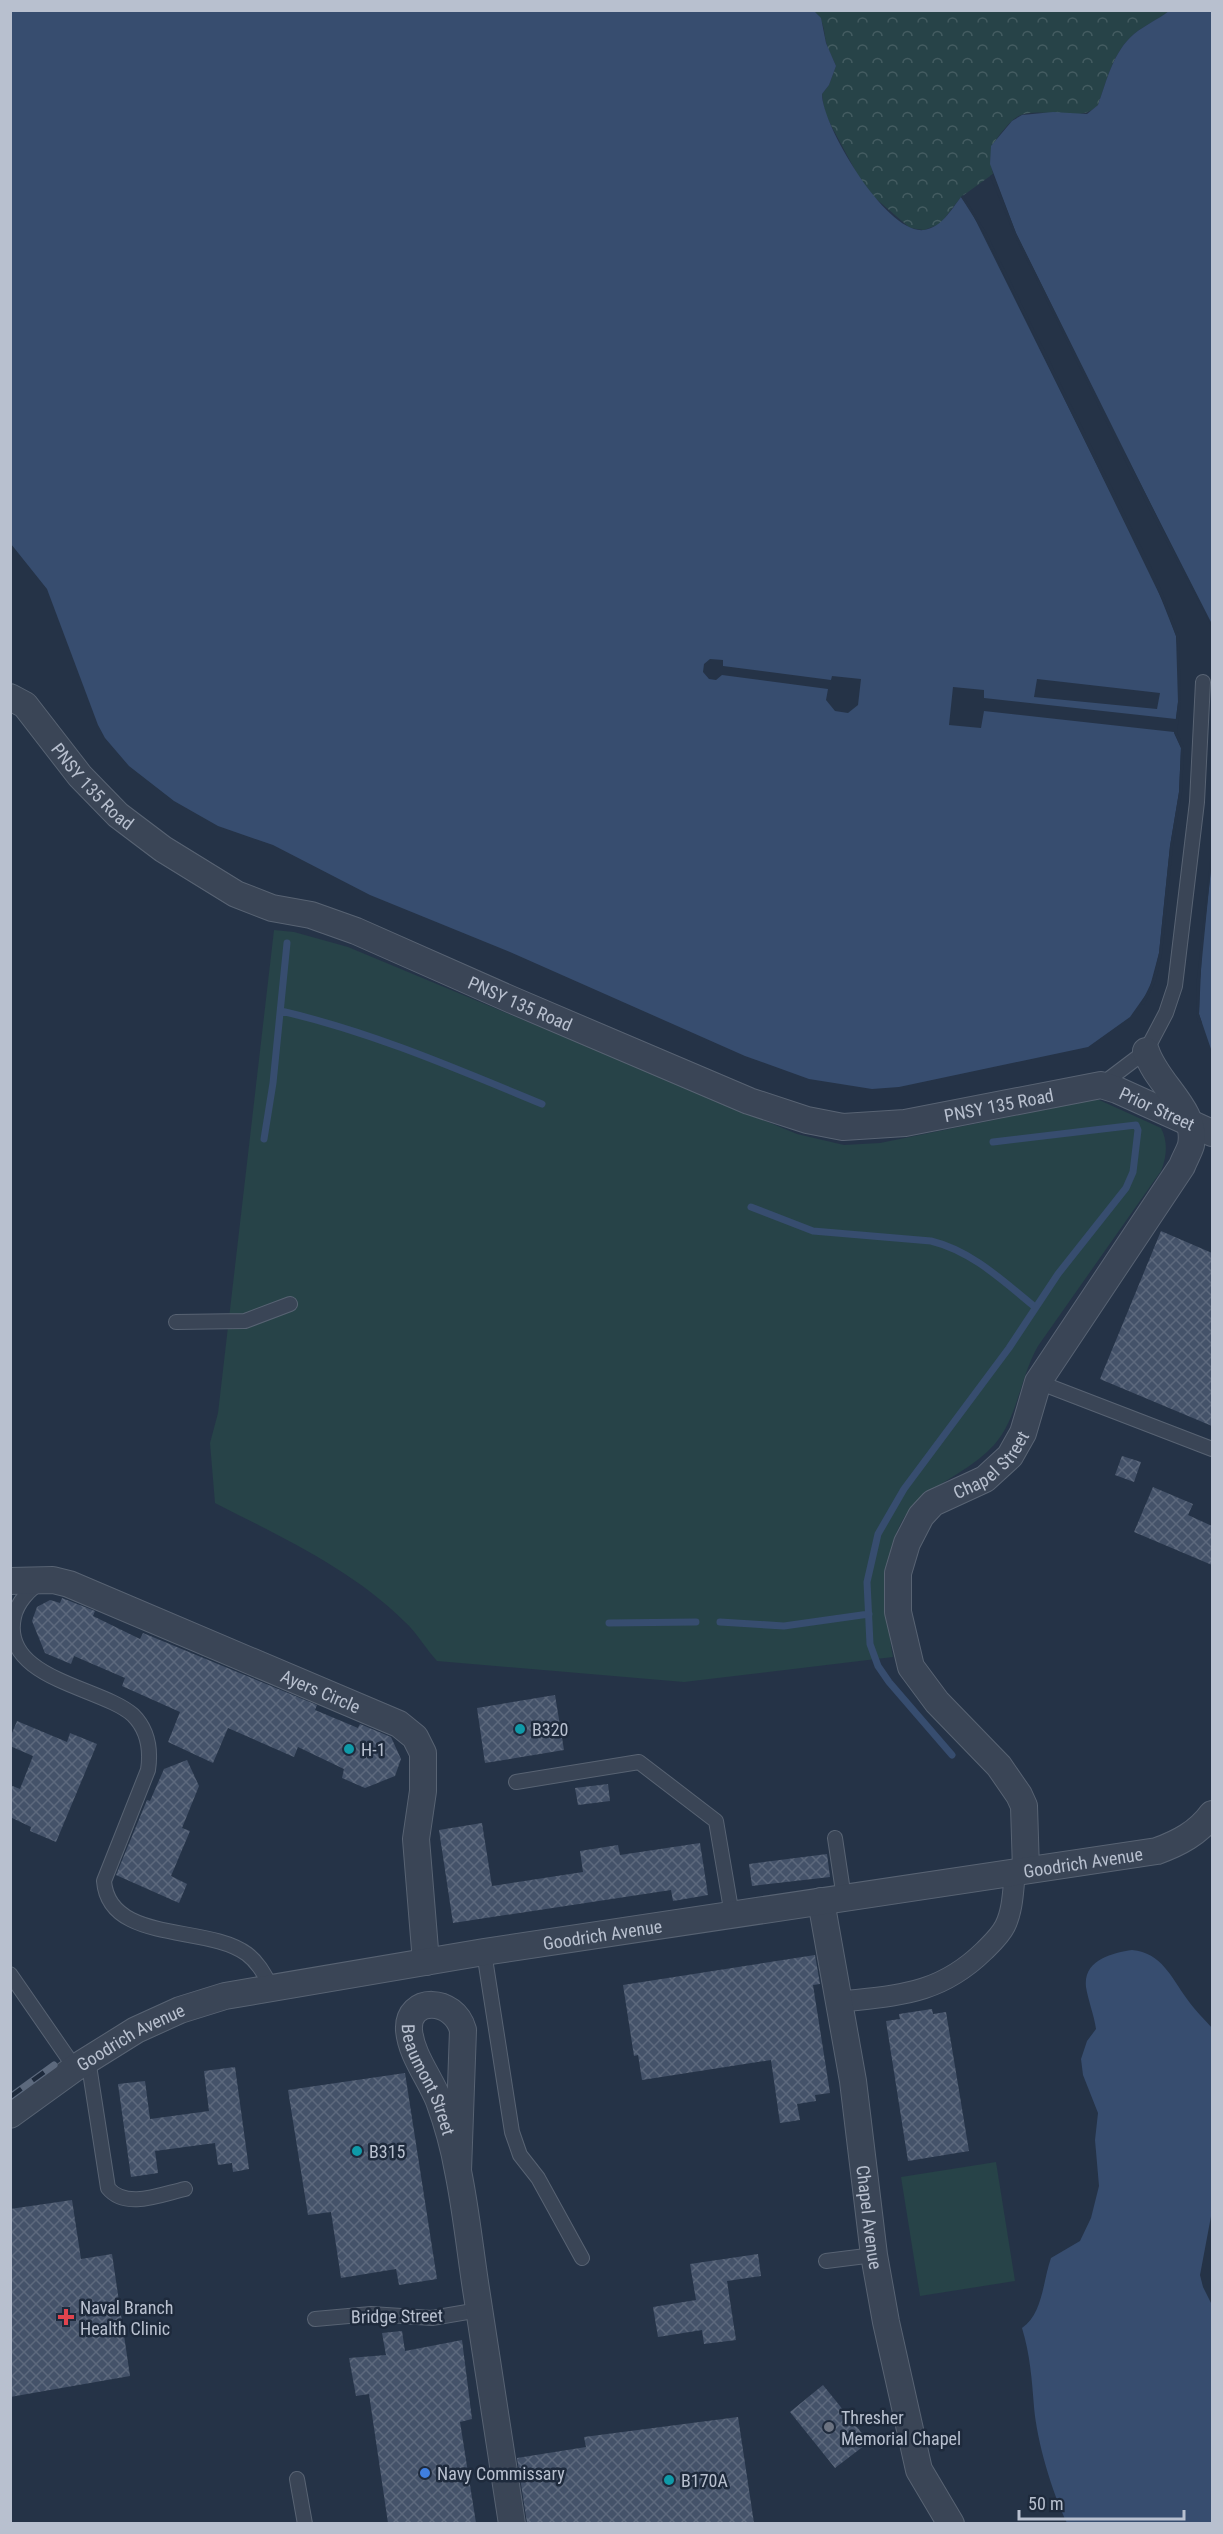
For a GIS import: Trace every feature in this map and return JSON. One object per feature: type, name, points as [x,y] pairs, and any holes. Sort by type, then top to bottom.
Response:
[{"type":"street","name":"PNSY 135 Road","points":[[10,697],[25,705],[80,776],[118,815],[163,849],[236,894],[272,908],[311,915],[356,931],[749,1101],[807,1120],[843,1127],[905,1123],[1101,1085]]},
{"type":"street","points":[[1146,1051],[1151,1066],[1202,1128]]},
{"type":"street","name":"Prior Street","points":[[1101,1085],[1202,1128]]},
{"type":"street","name":"Chapel Street","points":[[1020,1871],[1024,1806],[1019,1795],[999,1766],[918,1679],[906,1651],[898,1612],[897,1593],[902,1557],[921,1516],[933,1503],[985,1479],[1010,1456],[1023,1433],[1038,1382],[1182,1166],[1191,1145],[1202,1128]]},
{"type":"street","name":"Ayers Circle","points":[[10,1581],[52,1580],[69,1584],[399,1724],[410,1732],[420,1744],[423,1753],[423,1791],[416,1839],[426,1962]]},
{"type":"street","name":"Goodrich Avenue","points":[[10,2115],[82,2063],[136,2030],[180,2010],[225,1996],[484,1952],[1157,1851],[1179,1843],[1196,1831],[1212,1814]]},
{"type":"street","points":[[839,2002],[917,1990],[940,1984],[957,1974],[992,1943],[1005,1927],[1020,1871]]},
{"type":"street","name":"Chapel Avenue","points":[[833,1899],[839,2002],[853,2081],[874,2255],[886,2322],[919,2470],[951,2523]]},
{"type":"street","name":"Beaumont Street","points":[[458,2171],[463,2030],[460,2020],[450,2010],[434,2005],[421,2007],[411,2017],[409,2033],[438,2100],[458,2171],[512,2523]]},
{"type":"lane","points":[[1101,1085],[1146,1051],[1166,1013],[1175,986],[1197,802],[1203,682]]},
{"type":"lane","points":[[176,1322],[245,1321],[290,1304]]},
{"type":"lane","points":[[1038,1382],[1212,1449]]},
{"type":"lane","points":[[45,1581],[36,1585],[22,1600],[13,1620],[15,1637],[24,1656],[42,1672],[132,1714],[144,1730],[148,1740],[150,1760],[148,1770],[104,1881],[105,1894],[119,1913],[137,1923],[190,1934],[234,1947],[246,1953],[260,1967],[272,1988]]},
{"type":"lane","points":[[516,1782],[639,1762],[716,1821],[732,1915]]},
{"type":"lane","points":[[833,1899],[835,1838]]},
{"type":"lane","points":[[484,1952],[512,2132],[520,2155],[537,2178],[582,2258]]},
{"type":"lane","points":[[10,1974],[82,2063],[108,2188],[113,2194],[133,2200],[185,2189]]},
{"type":"lane","points":[[826,2261],[874,2255]]},
{"type":"lane","name":"Bridge Street","points":[[315,2319],[371,2314],[432,2318],[479,2310]]},
{"type":"lane","points":[[297,2479],[305,2523]]},
{"type":"green space","points":[[813,11],[1169,11],[1127,41],[1116,58],[1098,105],[1081,114],[1040,112],[1018,116],[1000,134],[992,148],[993,174],[961,197],[940,224],[924,230],[910,228],[874,197],[862,183],[825,114],[822,94],[829,85],[836,66],[827,45],[821,21]]},
{"type":"green space","points":[[274,930],[294,932],[348,947],[797,1134],[844,1145],[880,1143],[1097,1099],[1161,1128],[1166,1149],[1161,1171],[1038,1346],[1014,1410],[1002,1434],[986,1453],[924,1496],[909,1511],[898,1529],[891,1549],[886,1593],[893,1657],[684,1682],[437,1661],[409,1626],[362,1586],[315,1555],[215,1503],[210,1443],[218,1413]]},
{"type":"green space","points":[[996,2162],[1015,2281],[920,2296],[901,2177]]},
{"type":"water","points":[[813,10],[821,18],[826,43],[836,66],[829,85],[822,94],[825,109],[845,152],[875,198],[892,215],[909,227],[924,230],[936,225],[946,217],[961,197],[971,211],[1153,578],[1176,636],[1178,702],[1174,733],[1181,748],[1179,792],[1170,846],[1159,953],[1149,990],[1130,1017],[1088,1047],[899,1087],[872,1089],[809,1079],[745,1056],[510,952],[370,895],[273,845],[218,826],[174,801],[129,766],[105,738],[98,725],[47,589],[11,544],[10,11]]},
{"type":"water","points":[[1169,11],[1212,11],[1212,624],[1016,233],[990,164],[991,146],[1012,121],[1022,115],[1053,112],[1087,114],[1098,105],[1116,58],[1127,41]]},
{"type":"water","points":[[1212,861],[1212,1052],[1199,1014],[1202,949]]},
{"type":"water","points":[[1132,1950],[1151,1956],[1165,1967],[1212,2028],[1212,2211],[1200,2275],[1212,2305],[1212,2523],[1067,2523],[1042,2451],[1036,2421],[1029,2357],[1022,2328],[1029,2322],[1038,2306],[1051,2258],[1080,2241],[1091,2218],[1099,2186],[1095,2140],[1098,2113],[1083,2075],[1081,2059],[1087,2041],[1096,2029],[1086,1978],[1089,1970],[1100,1960],[1116,1953]]},
{"type":"pier","points":[[993,174],[1016,233],[1212,627],[1148,507],[1014,234],[990,176]]},
{"type":"pier","points":[[963,195],[987,234],[1156,577],[1179,635],[1181,702],[1177,732],[1184,748],[1182,792],[1173,846],[1162,954],[1156,980],[1144,1005],[1141,1004],[1153,979],[1159,953],[1170,846],[1179,792],[1181,748],[1174,732],[984,711],[981,728],[949,725],[953,687],[984,690],[984,698],[1176,719],[1178,702],[1176,636],[1165,606],[985,235],[961,197]]},
{"type":"pier","points":[[710,659],[723,660],[723,666],[831,680],[832,676],[861,679],[858,705],[848,713],[835,711],[826,700],[828,689],[722,675],[716,680],[709,679],[703,672],[704,664]]},
{"type":"pier","points":[[1037,679],[1160,693],[1157,709],[1034,697]]},
{"type":"pier","points":[[1212,858],[1200,979],[1199,1014],[1202,1023],[1198,1022],[1196,1014],[1197,978]]},
{"type":"building","points":[[1161,1231],[1212,1253],[1212,1426],[1100,1379]]},
{"type":"building","points":[[1122,1456],[1141,1462],[1134,1482],[1115,1475]]},
{"type":"building","points":[[1153,1487],[1193,1504],[1188,1515],[1212,1526],[1212,1565],[1134,1532]]},
{"type":"building","name":"H-1","points":[[62,1598],[95,1611],[93,1616],[140,1639],[143,1633],[317,1705],[315,1710],[358,1728],[360,1724],[391,1737],[401,1759],[395,1776],[365,1788],[342,1778],[344,1769],[298,1747],[294,1757],[228,1728],[213,1763],[168,1742],[180,1712],[122,1686],[125,1678],[74,1656],[71,1664],[45,1653],[32,1621],[37,1607],[50,1600],[60,1603]]},
{"type":"building","name":"B320","points":[[555,1695],[564,1750],[485,1763],[477,1708]]},
{"type":"building","points":[[17,1721],[67,1742],[70,1733],[97,1744],[56,1842],[30,1831],[31,1827],[10,1817],[10,1785],[20,1789],[33,1756],[10,1746],[10,1738]]},
{"type":"building","points":[[187,1760],[199,1786],[182,1828],[190,1831],[171,1876],[187,1884],[179,1903],[116,1875],[147,1800],[150,1801],[164,1769]]},
{"type":"building","points":[[608,1784],[610,1801],[578,1805],[575,1788]]},
{"type":"building","points":[[482,1823],[492,1886],[583,1872],[580,1851],[618,1845],[620,1855],[700,1843],[708,1895],[673,1901],[671,1890],[453,1923],[439,1830]]},
{"type":"building","points":[[827,1854],[830,1877],[752,1886],[749,1864]]},
{"type":"building","points":[[815,1955],[820,1984],[813,1985],[830,2093],[815,2095],[816,2101],[797,2104],[800,2120],[780,2123],[771,2060],[642,2080],[638,2055],[634,2056],[623,1985]]},
{"type":"building","points":[[932,2009],[933,2014],[946,2012],[969,2151],[908,2161],[886,2021],[900,2019],[899,2014]]},
{"type":"building","points":[[235,2067],[249,2169],[233,2172],[232,2163],[218,2165],[215,2143],[155,2151],[158,2173],[131,2177],[118,2084],[145,2081],[150,2119],[209,2111],[204,2071]]},
{"type":"building","name":"B315","points":[[405,2073],[437,2279],[399,2285],[396,2269],[341,2278],[331,2212],[308,2215],[288,2090]]},
{"type":"building","name":"Naval Branch Health Clinic","points":[[72,2200],[81,2259],[112,2254],[130,2376],[10,2397],[10,2209]]},
{"type":"building","points":[[758,2254],[761,2276],[727,2281],[736,2340],[704,2344],[702,2330],[658,2337],[653,2307],[696,2300],[690,2264]]},
{"type":"building","name":"Navy Commissary","points":[[402,2331],[405,2351],[462,2340],[472,2419],[460,2422],[476,2523],[388,2523],[369,2394],[356,2396],[349,2358],[386,2355],[382,2333]]},
{"type":"building","name":"Thresher Memorial Chapel","points":[[823,2385],[869,2442],[835,2468],[790,2412]]},
{"type":"building","name":"B170A","points":[[738,2417],[754,2523],[527,2523],[517,2458],[586,2447],[584,2437]]},
{"type":"waterway","points":[[264,1139],[273,1083],[287,943]]},
{"type":"waterway","points":[[281,1011],[381,1040],[542,1104]]},
{"type":"waterway","points":[[952,1755],[889,1682],[878,1666],[870,1644],[867,1582],[878,1534],[904,1489],[1009,1348],[1058,1274],[1126,1188],[1133,1172],[1138,1130],[1136,1125],[993,1142]]},
{"type":"waterway","points":[[751,1207],[813,1231],[931,1241],[946,1246],[973,1259],[1035,1307]]},
{"type":"waterway","points":[[720,1622],[784,1626],[869,1614]]},
{"type":"waterway","points":[[609,1623],[696,1622]]},
{"type":"railway","points":[[10,2097],[54,2065]]},
{"type":"place","name":"B320","points":[[520,1729]]},
{"type":"place","name":"H-1","points":[[349,1749]]},
{"type":"place","name":"B315","points":[[357,2151]]},
{"type":"place","name":"Naval Branch Health Clinic","points":[[66,2317]]},
{"type":"place","name":"Thresher Memorial Chapel","points":[[829,2427]]},
{"type":"place","name":"Navy Commissary","points":[[425,2473]]},
{"type":"place","name":"B170A","points":[[669,2480]]}]
